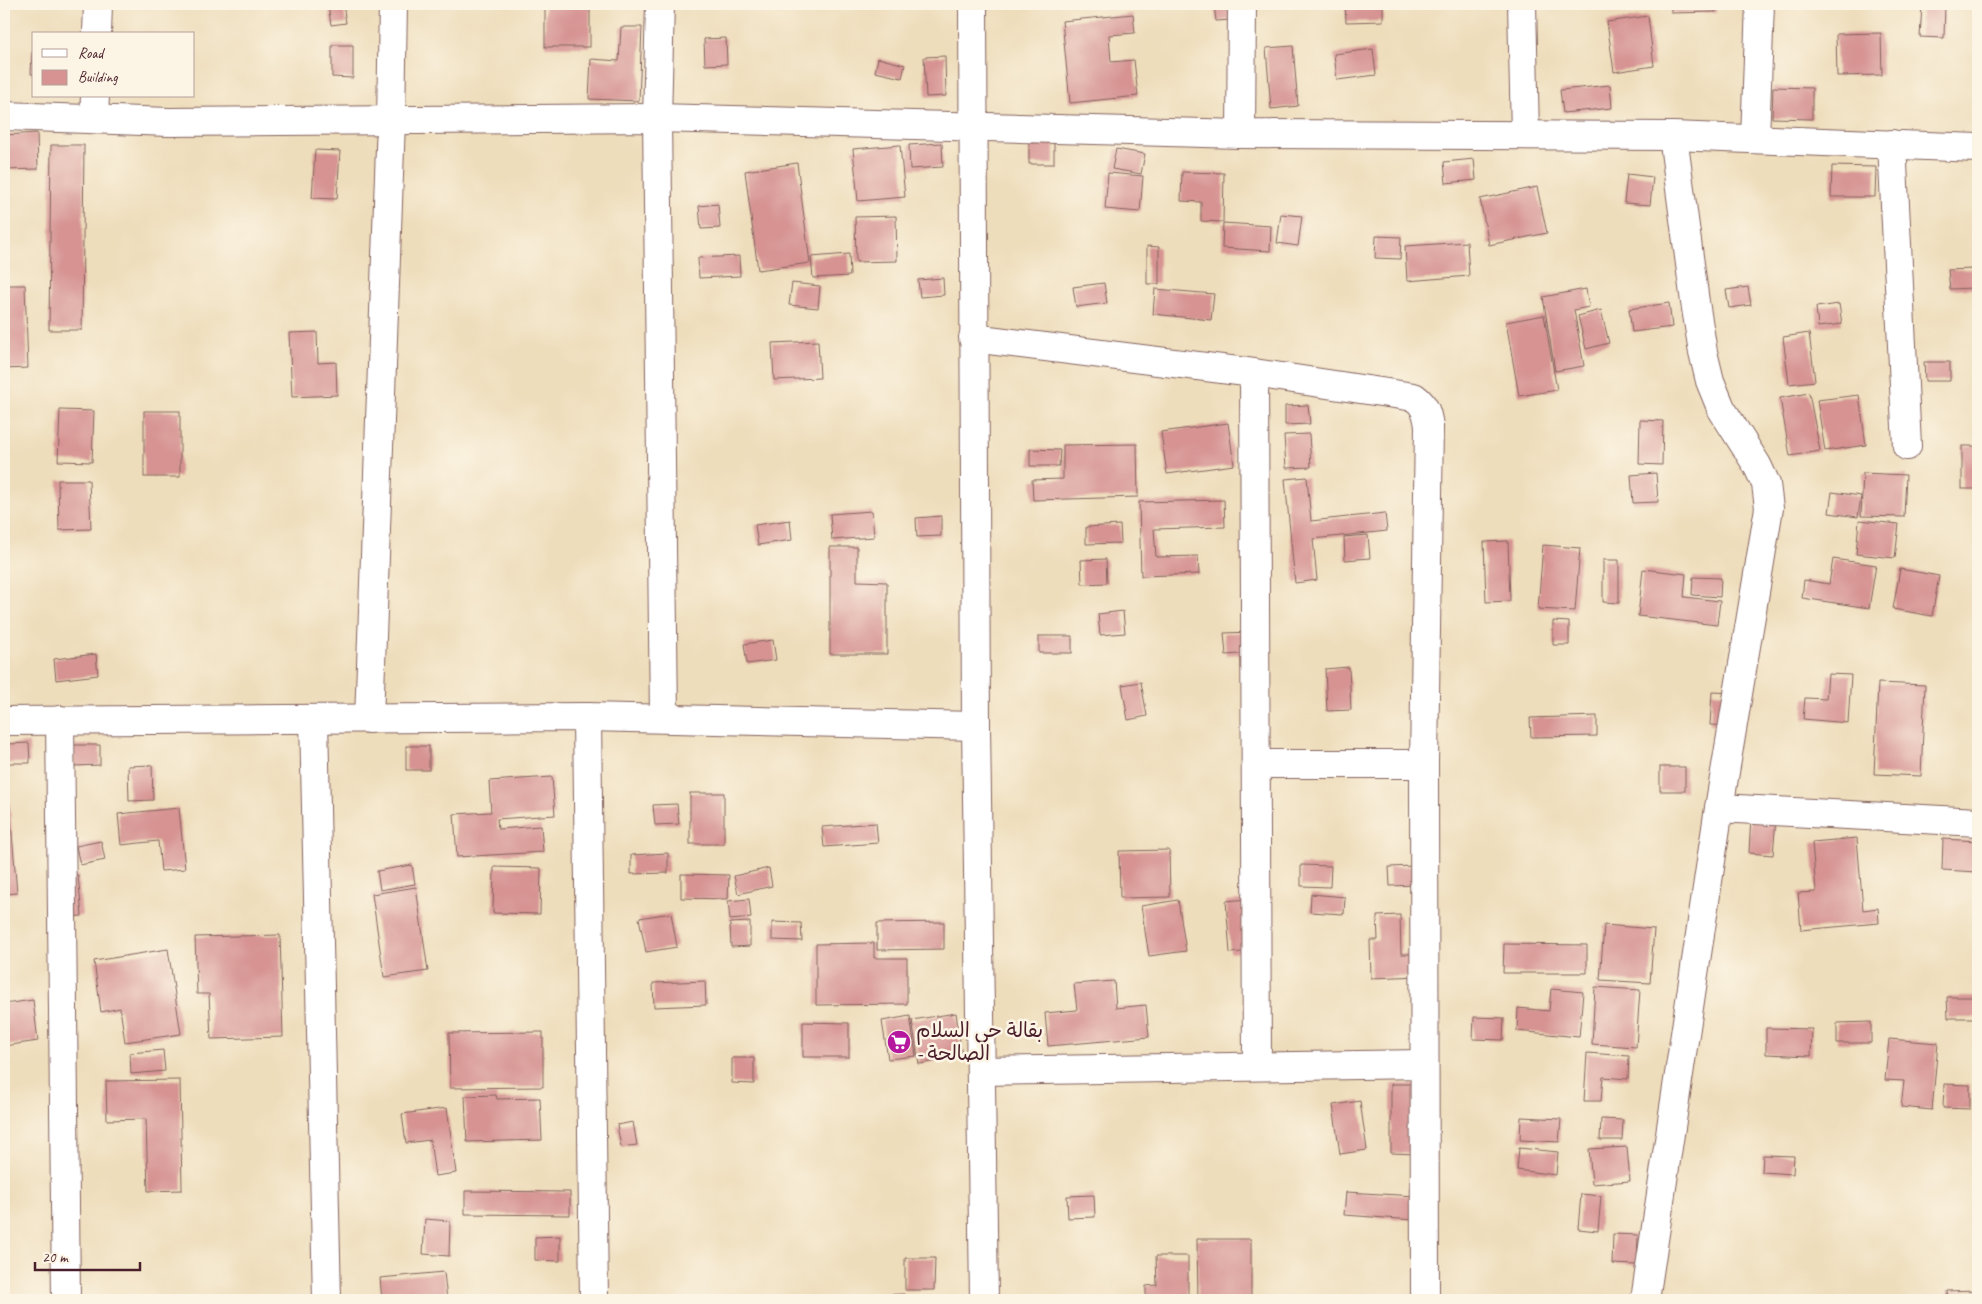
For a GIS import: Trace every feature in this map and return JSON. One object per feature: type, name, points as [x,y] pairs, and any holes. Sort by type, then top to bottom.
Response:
[{"type":"street","points":[[97,32],[98,4]]},
{"type":"street","points":[[369,719],[391,121],[393,4]]},
{"type":"street","points":[[660,4],[657,118],[664,718]]},
{"type":"street","points":[[973,4],[972,127],[976,726],[984,1300]]},
{"type":"street","points":[[1241,134],[1242,4]]},
{"type":"street","points":[[1522,4],[1525,134]]},
{"type":"street","points":[[1755,139],[1760,4]]},
{"type":"street","points":[[4,116],[95,108],[168,122],[657,118],[1241,134],[1673,136],[1978,148]]},
{"type":"street","points":[[1645,1300],[1719,808],[1769,508],[1766,484],[1757,465],[1721,408],[1705,362],[1673,136]]},
{"type":"street","points":[[1892,144],[1907,446]]},
{"type":"street","points":[[973,338],[1254,373],[1414,397],[1422,404],[1427,413],[1429,426],[1424,764],[1423,1064],[1425,1300]]},
{"type":"street","points":[[1254,373],[1257,1066]]},
{"type":"street","points":[[587,717],[594,1300]]},
{"type":"street","points":[[4,721],[587,717],[976,726]]},
{"type":"street","points":[[314,719],[327,1300]]},
{"type":"street","points":[[60,720],[66,1300]]},
{"type":"street","points":[[1257,764],[1424,764]]},
{"type":"street","points":[[1719,808],[1978,822]]},
{"type":"street","points":[[982,1071],[1423,1064]]},
{"type":"building","points":[[328,4],[343,4],[346,23],[331,25]]},
{"type":"building","points":[[545,4],[590,4],[590,47],[545,47]]},
{"type":"building","points":[[796,4],[817,4],[818,6],[796,8]]},
{"type":"building","points":[[1214,4],[1231,4],[1232,20],[1216,21]]},
{"type":"building","points":[[1345,4],[1383,4],[1383,21],[1346,22]]},
{"type":"building","points":[[1671,4],[1716,4],[1716,12],[1671,13]]},
{"type":"building","points":[[1922,5],[1945,5],[1944,38],[1920,37]]},
{"type":"building","points":[[1133,14],[1135,33],[1109,35],[1111,62],[1134,60],[1138,96],[1070,103],[1062,21]]},
{"type":"building","points":[[1648,16],[1654,66],[1614,72],[1607,22]]},
{"type":"building","points":[[621,27],[642,27],[639,101],[589,99],[591,59],[619,61]]},
{"type":"building","points":[[1881,33],[1882,75],[1837,76],[1836,34]]},
{"type":"building","points":[[726,38],[727,64],[705,65],[704,39]]},
{"type":"building","points":[[332,45],[353,45],[353,78],[332,77]]},
{"type":"building","points":[[1293,46],[1298,106],[1271,109],[1266,48]]},
{"type":"building","points":[[1373,49],[1376,75],[1337,80],[1334,54]]},
{"type":"building","points":[[945,56],[946,96],[926,97],[924,57]]},
{"type":"building","points":[[878,58],[905,65],[902,78],[875,72]]},
{"type":"building","points":[[1610,85],[1612,108],[1563,113],[1560,90]]},
{"type":"building","points":[[1773,87],[1812,88],[1812,119],[1772,118]]},
{"type":"building","points":[[37,133],[38,169],[4,170],[4,135]]},
{"type":"building","points":[[1054,142],[1054,164],[1029,164],[1029,143]]},
{"type":"building","points":[[942,143],[943,167],[910,169],[909,145]]},
{"type":"building","points":[[51,145],[84,145],[82,330],[49,330]]},
{"type":"building","points":[[900,145],[905,197],[858,201],[853,149]]},
{"type":"building","points":[[1116,149],[1145,154],[1141,174],[1112,169]]},
{"type":"building","points":[[315,150],[340,151],[337,199],[312,198]]},
{"type":"building","points":[[1474,159],[1476,180],[1446,183],[1444,162]]},
{"type":"building","points":[[797,163],[810,263],[758,270],[745,171]]},
{"type":"building","points":[[1832,166],[1876,167],[1875,197],[1831,197]]},
{"type":"building","points":[[1182,172],[1224,173],[1223,222],[1201,221],[1201,202],[1181,201]]},
{"type":"building","points":[[1108,173],[1143,176],[1140,212],[1105,209]]},
{"type":"building","points":[[1627,174],[1653,177],[1650,205],[1624,203]]},
{"type":"building","points":[[1537,187],[1547,233],[1489,245],[1480,199]]},
{"type":"building","points":[[718,204],[720,228],[701,229],[699,206]]},
{"type":"building","points":[[1281,214],[1302,216],[1298,246],[1277,243]]},
{"type":"building","points":[[896,216],[897,261],[856,262],[855,217]]},
{"type":"building","points":[[1223,223],[1271,226],[1270,251],[1222,248]]},
{"type":"building","points":[[1376,236],[1401,237],[1400,259],[1375,258]]},
{"type":"building","points":[[1467,242],[1469,276],[1407,281],[1405,246]]},
{"type":"building","points":[[1147,246],[1159,247],[1159,284],[1147,284]]},
{"type":"building","points":[[849,254],[850,276],[813,278],[811,257]]},
{"type":"building","points":[[739,256],[740,276],[699,278],[698,258]]},
{"type":"building","points":[[1972,269],[1974,288],[1950,289],[1948,270]]},
{"type":"building","points":[[943,278],[944,295],[920,297],[918,280]]},
{"type":"building","points":[[792,283],[820,286],[818,308],[789,305]]},
{"type":"building","points":[[1104,283],[1107,303],[1076,307],[1073,287]]},
{"type":"building","points":[[4,285],[25,285],[28,368],[4,369]]},
{"type":"building","points":[[1748,287],[1751,305],[1729,308],[1726,290]]},
{"type":"building","points":[[1155,289],[1214,294],[1211,320],[1153,314]]},
{"type":"building","points":[[1586,289],[1589,307],[1574,310],[1584,366],[1555,371],[1543,297]]},
{"type":"building","points":[[1669,303],[1672,327],[1632,332],[1629,309]]},
{"type":"building","points":[[1839,304],[1842,324],[1818,327],[1816,307]]},
{"type":"building","points":[[1601,310],[1609,343],[1586,349],[1578,316]]},
{"type":"building","points":[[1544,315],[1557,390],[1519,396],[1506,322]]},
{"type":"building","points":[[317,332],[318,363],[336,362],[337,395],[292,397],[289,333]]},
{"type":"building","points":[[1809,333],[1815,381],[1789,384],[1783,337]]},
{"type":"building","points":[[818,341],[820,378],[774,380],[772,343]]},
{"type":"building","points":[[1924,362],[1950,362],[1950,381],[1925,381]]},
{"type":"building","points":[[1809,393],[1820,451],[1790,456],[1780,398]]},
{"type":"building","points":[[1859,395],[1866,445],[1825,451],[1817,400]]},
{"type":"building","points":[[1308,405],[1310,424],[1285,425],[1285,406]]},
{"type":"building","points":[[60,410],[94,411],[92,462],[58,461]]},
{"type":"building","points":[[144,411],[180,411],[180,477],[144,477]]},
{"type":"building","points":[[1640,420],[1663,421],[1662,465],[1639,464]]},
{"type":"building","points":[[1228,423],[1234,465],[1167,474],[1161,432]]},
{"type":"building","points":[[1309,434],[1311,467],[1286,468],[1284,435]]},
{"type":"building","points":[[1137,444],[1138,497],[1033,500],[1032,480],[1063,479],[1063,445]]},
{"type":"building","points":[[1962,446],[1978,446],[1978,489],[1962,489]]},
{"type":"building","points":[[1030,449],[1060,450],[1059,466],[1030,466]]},
{"type":"building","points":[[1656,473],[1658,502],[1633,503],[1631,475]]},
{"type":"building","points":[[1863,473],[1906,475],[1904,517],[1861,516]]},
{"type":"building","points":[[1307,477],[1311,521],[1385,513],[1387,531],[1313,539],[1317,580],[1295,583],[1285,479]]},
{"type":"building","points":[[58,480],[89,480],[91,529],[59,530]]},
{"type":"building","points":[[1832,492],[1861,496],[1858,517],[1829,513]]},
{"type":"building","points":[[1224,500],[1225,527],[1154,529],[1156,557],[1198,556],[1199,574],[1141,576],[1139,502]]},
{"type":"building","points":[[872,511],[874,537],[832,540],[830,514]]},
{"type":"building","points":[[941,516],[941,536],[917,537],[916,518]]},
{"type":"building","points":[[790,520],[792,540],[758,545],[755,525]]},
{"type":"building","points":[[1859,520],[1899,524],[1895,558],[1856,554]]},
{"type":"building","points":[[1120,525],[1121,543],[1086,544],[1086,527]]},
{"type":"building","points":[[1368,535],[1370,558],[1345,560],[1344,537]]},
{"type":"building","points":[[1508,541],[1510,601],[1486,602],[1484,542]]},
{"type":"building","points":[[1543,545],[1580,548],[1575,611],[1538,609]]},
{"type":"building","points":[[830,547],[857,547],[857,581],[887,582],[887,654],[830,654]]},
{"type":"building","points":[[1106,559],[1107,583],[1082,584],[1081,560]]},
{"type":"building","points":[[1833,559],[1876,565],[1869,608],[1802,598],[1804,580],[1829,584]]},
{"type":"building","points":[[1603,560],[1619,560],[1619,603],[1603,602]]},
{"type":"building","points":[[1643,569],[1686,574],[1684,597],[1720,601],[1717,625],[1638,616]]},
{"type":"building","points":[[1900,569],[1939,576],[1932,616],[1893,609]]},
{"type":"building","points":[[1693,577],[1721,578],[1720,597],[1692,595]]},
{"type":"building","points":[[1123,611],[1125,633],[1100,635],[1098,614]]},
{"type":"building","points":[[1553,621],[1569,622],[1569,645],[1553,645]]},
{"type":"building","points":[[1251,632],[1253,653],[1226,655],[1224,633]]},
{"type":"building","points":[[1039,636],[1072,636],[1072,653],[1039,653]]},
{"type":"building","points":[[773,640],[776,660],[747,664],[744,644]]},
{"type":"building","points":[[96,654],[98,675],[56,680],[54,659]]},
{"type":"building","points":[[1349,667],[1351,710],[1327,711],[1325,669]]},
{"type":"building","points":[[1828,674],[1851,675],[1848,723],[1803,719],[1805,698],[1826,699]]},
{"type":"building","points":[[1141,682],[1147,716],[1128,720],[1122,685]]},
{"type":"building","points":[[1878,683],[1925,685],[1921,776],[1874,774]]},
{"type":"building","points":[[1712,692],[1736,693],[1735,726],[1710,725]]},
{"type":"building","points":[[1597,716],[1597,736],[1531,737],[1530,718]]},
{"type":"building","points":[[29,743],[30,763],[8,763],[7,744]]},
{"type":"building","points":[[74,745],[100,745],[100,765],[74,766]]},
{"type":"building","points":[[406,746],[429,746],[429,770],[406,770]]},
{"type":"building","points":[[152,765],[153,800],[129,801],[128,766]]},
{"type":"building","points":[[1660,767],[1685,767],[1685,791],[1660,791]]},
{"type":"building","points":[[552,777],[555,815],[497,819],[498,829],[541,826],[543,852],[457,857],[454,814],[491,812],[489,781]]},
{"type":"building","points":[[690,793],[724,793],[724,844],[690,844]]},
{"type":"building","points":[[4,798],[9,798],[17,893],[4,894]]},
{"type":"building","points":[[677,804],[679,824],[655,825],[653,805]]},
{"type":"building","points":[[179,808],[185,869],[161,871],[158,841],[121,845],[118,814]]},
{"type":"building","points":[[1751,817],[1776,818],[1773,855],[1749,853]]},
{"type":"building","points":[[876,823],[878,843],[824,847],[822,827]]},
{"type":"building","points":[[1857,838],[1863,910],[1878,908],[1879,923],[1801,930],[1798,893],[1816,892],[1812,842]]},
{"type":"building","points":[[1943,839],[1978,841],[1978,872],[1942,870]]},
{"type":"building","points":[[101,841],[105,860],[80,865],[76,846]]},
{"type":"building","points":[[1169,850],[1170,897],[1120,898],[1119,851]]},
{"type":"building","points":[[668,853],[668,873],[631,874],[631,855]]},
{"type":"building","points":[[412,865],[415,884],[380,890],[377,871]]},
{"type":"building","points":[[1301,865],[1331,866],[1330,887],[1301,886]]},
{"type":"building","points":[[1414,866],[1415,885],[1390,886],[1389,867]]},
{"type":"building","points":[[494,867],[541,868],[540,914],[493,913]]},
{"type":"building","points":[[769,868],[772,886],[738,894],[734,876]]},
{"type":"building","points":[[681,874],[729,875],[728,899],[681,898]]},
{"type":"building","points":[[78,875],[82,916],[67,917],[64,876]]},
{"type":"building","points":[[416,887],[428,971],[384,977],[372,894]]},
{"type":"building","points":[[1311,894],[1345,897],[1344,914],[1310,912]]},
{"type":"building","points":[[749,899],[751,918],[730,920],[728,901]]},
{"type":"building","points":[[1248,899],[1254,951],[1230,953],[1226,901]]},
{"type":"building","points":[[1178,900],[1186,951],[1149,956],[1141,906]]},
{"type":"building","points":[[671,913],[677,947],[646,952],[639,918]]},
{"type":"building","points":[[1400,915],[1401,954],[1420,954],[1421,976],[1371,978],[1370,940],[1378,940],[1377,916]]},
{"type":"building","points":[[750,922],[750,946],[731,947],[730,923]]},
{"type":"building","points":[[772,922],[801,923],[802,941],[772,940]]},
{"type":"building","points":[[944,922],[944,949],[877,950],[877,923]]},
{"type":"building","points":[[1604,925],[1654,929],[1650,983],[1600,980]]},
{"type":"building","points":[[280,935],[283,1037],[211,1039],[209,994],[197,994],[195,937]]},
{"type":"building","points":[[874,943],[874,958],[907,958],[907,1004],[816,1005],[816,944]]},
{"type":"building","points":[[1504,944],[1587,945],[1587,973],[1503,973]]},
{"type":"building","points":[[168,949],[181,1034],[125,1042],[120,1008],[101,1012],[94,961]]},
{"type":"building","points":[[705,981],[706,1005],[654,1007],[653,983]]},
{"type":"building","points":[[1114,981],[1116,1008],[1146,1005],[1149,1037],[1048,1046],[1045,1013],[1077,1010],[1074,984]]},
{"type":"building","points":[[1595,987],[1640,990],[1636,1047],[1592,1044]]},
{"type":"building","points":[[1551,989],[1583,992],[1579,1037],[1517,1031],[1518,1008],[1549,1011]]},
{"type":"building","points":[[1947,997],[1978,997],[1978,1018],[1948,1018]]},
{"type":"building","points":[[33,1000],[38,1041],[4,1046],[4,1004]]},
{"type":"building","points":[[956,1013],[962,1057],[919,1064],[912,1020]]},
{"type":"building","points":[[910,1016],[916,1056],[888,1059],[882,1021]]},
{"type":"building","points":[[1474,1017],[1504,1018],[1503,1040],[1473,1039]]},
{"type":"building","points":[[803,1022],[849,1023],[849,1057],[803,1057]]},
{"type":"building","points":[[1871,1022],[1871,1043],[1837,1043],[1837,1023]]},
{"type":"building","points":[[1766,1028],[1812,1029],[1811,1056],[1766,1054]]},
{"type":"building","points":[[543,1032],[543,1087],[450,1088],[449,1033]]},
{"type":"building","points":[[1889,1039],[1938,1043],[1932,1110],[1901,1107],[1904,1081],[1885,1080]]},
{"type":"building","points":[[163,1050],[165,1071],[131,1074],[130,1053]]},
{"type":"building","points":[[1587,1053],[1629,1056],[1628,1079],[1603,1077],[1601,1101],[1584,1101]]},
{"type":"building","points":[[732,1058],[754,1058],[754,1084],[732,1083]]},
{"type":"building","points":[[180,1080],[182,1190],[148,1191],[146,1119],[107,1120],[106,1081]]},
{"type":"building","points":[[1391,1084],[1417,1084],[1416,1154],[1391,1153]]},
{"type":"building","points":[[1944,1084],[1970,1085],[1970,1109],[1943,1108]]},
{"type":"building","points":[[496,1095],[497,1099],[540,1098],[542,1140],[467,1142],[465,1096]]},
{"type":"building","points":[[1360,1101],[1367,1150],[1340,1154],[1333,1105]]},
{"type":"building","points":[[447,1108],[456,1173],[435,1176],[430,1140],[406,1143],[402,1114]]},
{"type":"building","points":[[1521,1117],[1561,1119],[1559,1142],[1520,1140]]},
{"type":"building","points":[[1601,1119],[1623,1120],[1622,1140],[1600,1140]]},
{"type":"building","points":[[633,1122],[637,1145],[621,1147],[617,1125]]},
{"type":"building","points":[[1627,1147],[1630,1181],[1592,1184],[1589,1149]]},
{"type":"building","points":[[1519,1148],[1558,1152],[1556,1175],[1517,1170]]},
{"type":"building","points":[[1763,1155],[1794,1156],[1793,1174],[1762,1172]]},
{"type":"building","points":[[465,1191],[570,1192],[570,1215],[465,1214]]},
{"type":"building","points":[[1346,1192],[1416,1196],[1414,1220],[1344,1215]]},
{"type":"building","points":[[1581,1194],[1601,1196],[1598,1231],[1578,1229]]},
{"type":"building","points":[[1094,1195],[1095,1217],[1068,1218],[1067,1196]]},
{"type":"building","points":[[425,1219],[450,1221],[449,1256],[423,1254]]},
{"type":"building","points":[[1613,1234],[1638,1235],[1637,1265],[1612,1264]]},
{"type":"building","points":[[560,1236],[560,1261],[535,1260],[535,1237]]},
{"type":"building","points":[[1197,1239],[1251,1239],[1251,1300],[1198,1300]]},
{"type":"building","points":[[1156,1256],[1188,1256],[1188,1300],[1146,1300],[1146,1286],[1157,1285]]},
{"type":"building","points":[[905,1258],[935,1258],[934,1290],[905,1290]]},
{"type":"building","points":[[444,1272],[447,1300],[382,1300],[380,1278]]},
{"type":"building","points":[[1978,1290],[1978,1300],[1948,1300],[1947,1291]]},
{"type":"building","points":[[904,1294],[904,1300],[879,1300],[879,1295]]},
{"type":"place","name":"بقالة حي السلام - الصالحة","points":[[899,1042]]}]
